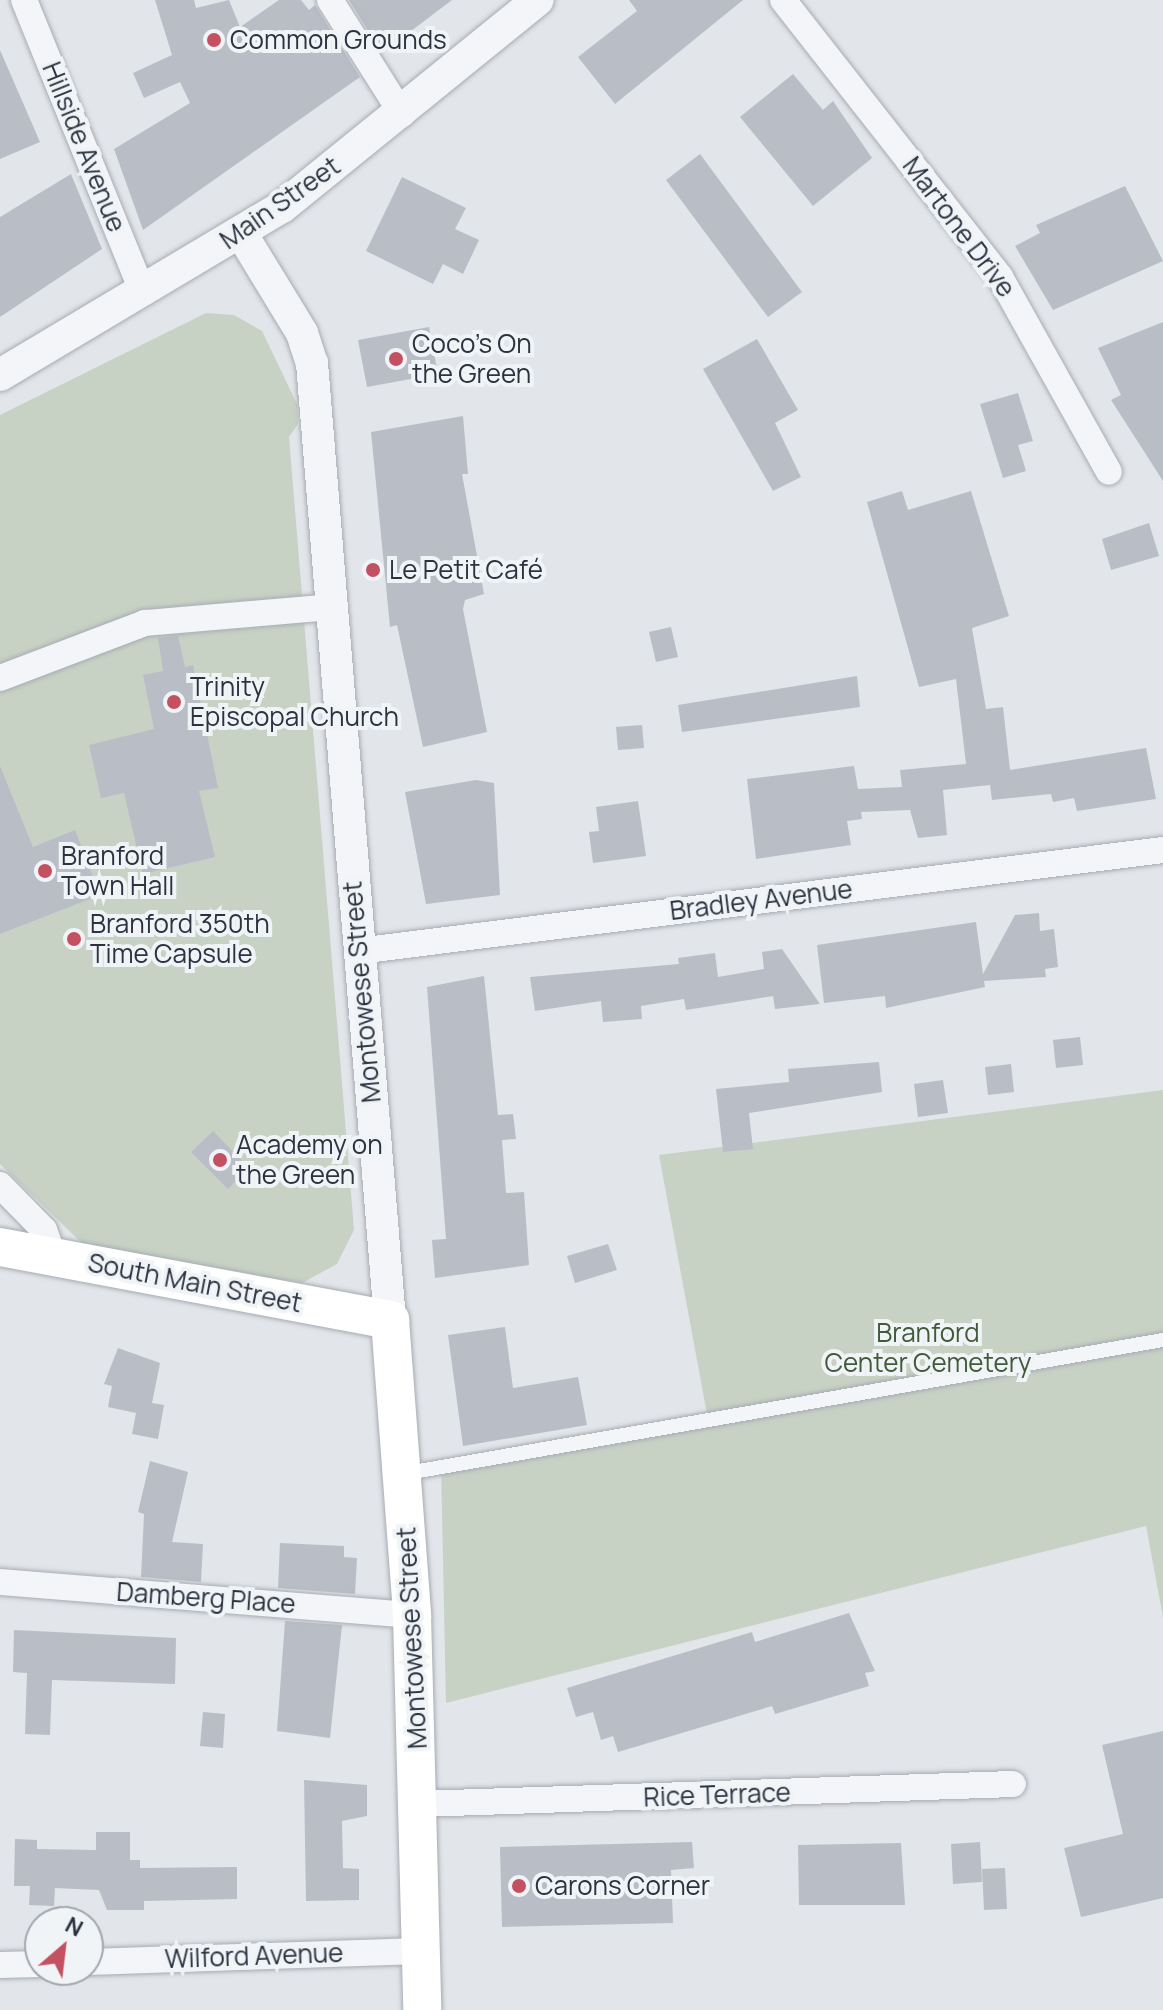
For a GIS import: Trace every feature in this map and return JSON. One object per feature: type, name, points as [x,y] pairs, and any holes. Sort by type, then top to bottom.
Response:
[{"type":"main road","name":"South Main Street","points":[[0,1247],[390,1320]]},
{"type":"main road","name":"Montowese Street","points":[[390,1320],[412,1615],[420,1804],[422,2010]]},
{"type":"street","name":"Hillside Avenue","points":[[24,0],[143,293]]},
{"type":"street","points":[[330,0],[402,114]]},
{"type":"street","name":"Main Street","points":[[0,375],[241,233],[402,114],[538,0]]},
{"type":"street","name":"Martone Drive","points":[[783,0],[1000,277],[1109,472]]},
{"type":"street","name":"Montowese Street","points":[[241,233],[310,351],[390,1320]]},
{"type":"street","points":[[0,678],[77,642],[145,623],[332,607]]},
{"type":"street","name":"Bradley Avenue","points":[[358,951],[1163,850]]},
{"type":"street","points":[[0,1185],[44,1230],[54,1257]]},
{"type":"street","name":"Damberg Place","points":[[0,1582],[412,1615]]},
{"type":"street","name":"Rice Terrace","points":[[420,1804],[1013,1784]]},
{"type":"street","name":"Wilford Avenue","points":[[104,1961],[420,1951]]},
{"type":"street","points":[[0,1965],[24,1964]]},
{"type":"lane","points":[[402,1474],[1163,1340]]},
{"type":"green space","points":[[206,313],[234,315],[262,331],[297,404],[298,424],[289,437],[354,1230],[337,1264],[302,1283],[84,1245],[0,1164],[0,415]]},
{"type":"green space","name":"Branford Center Cemetery","points":[[1163,1090],[1163,1617],[1146,1526],[446,1703],[441,1464],[707,1414],[659,1155]]},
{"type":"building","points":[[155,0],[194,0],[196,8],[229,0],[240,27],[279,0],[301,0],[309,10],[315,5],[360,77],[143,230],[114,149],[190,103],[180,82],[144,98],[133,73],[172,55]]},
{"type":"building","points":[[349,0],[452,0],[382,53]]},
{"type":"building","points":[[629,0],[743,0],[615,104],[578,57],[637,11]]},
{"type":"building","points":[[0,50],[40,142],[0,159]]},
{"type":"building","points":[[793,74],[823,110],[833,101],[872,158],[813,206],[740,117]]},
{"type":"building","points":[[700,154],[802,292],[768,317],[666,180]]},
{"type":"building","points":[[71,174],[102,249],[0,317],[0,217]]},
{"type":"building","points":[[402,177],[466,208],[455,229],[479,240],[463,274],[443,264],[433,284],[366,251]]},
{"type":"building","points":[[1125,186],[1163,261],[1053,310],[1015,246],[1040,233],[1036,225]]},
{"type":"building","points":[[1163,322],[1163,481],[1111,400],[1121,395],[1098,348]]},
{"type":"building","points":[[429,327],[438,374],[367,387],[358,340]]},
{"type":"building","points":[[757,339],[798,410],[775,423],[801,477],[773,491],[703,369]]},
{"type":"building","points":[[1018,393],[1033,441],[1018,445],[1026,471],[1003,478],[980,404]]},
{"type":"building","points":[[463,416],[468,474],[462,474],[484,594],[465,600],[463,609],[487,732],[423,747],[397,625],[390,627],[371,432]]},
{"type":"building","points":[[902,491],[908,510],[971,491],[1009,616],[972,628],[986,709],[1003,707],[1010,770],[1146,748],[1156,799],[1077,811],[1074,798],[1053,802],[1051,794],[992,800],[990,785],[943,790],[947,835],[918,838],[910,810],[861,812],[862,819],[847,821],[851,845],[756,859],[747,779],[854,766],[858,789],[902,787],[900,770],[966,764],[956,679],[919,687],[867,502]]},
{"type":"building","points":[[1149,523],[1159,556],[1111,570],[1102,539]]},
{"type":"building","points":[[671,627],[678,657],[656,662],[649,632]]},
{"type":"building","name":"Trinity Episcopal Church","points":[[178,636],[185,667],[193,665],[218,788],[199,791],[215,857],[143,874],[124,793],[101,798],[89,745],[154,729],[143,675],[163,671],[158,638]]},
{"type":"building","points":[[857,676],[860,707],[682,732],[678,705]]},
{"type":"building","points":[[642,725],[644,748],[618,750],[616,727]]},
{"type":"building","name":"Branford Town Hall","points":[[0,766],[33,847],[75,830],[100,895],[0,934]]},
{"type":"building","points":[[476,780],[494,783],[500,895],[426,904],[405,792]]},
{"type":"building","points":[[638,801],[646,856],[593,863],[589,832],[599,831],[596,807]]},
{"type":"building","points":[[1039,913],[1040,931],[1054,929],[1058,967],[1045,969],[1046,977],[984,981],[985,987],[886,1008],[885,996],[824,1003],[817,945],[976,922],[983,974],[1015,915]]},
{"type":"building","points":[[782,949],[820,1004],[775,1009],[773,996],[686,1010],[684,999],[641,1006],[642,1019],[603,1022],[601,1001],[535,1011],[530,977],[679,964],[678,958],[715,953],[718,977],[764,969],[762,952]]},
{"type":"building","points":[[484,976],[498,1115],[513,1114],[516,1139],[502,1140],[506,1193],[524,1192],[529,1265],[435,1278],[432,1240],[446,1239],[427,987]]},
{"type":"building","points":[[1080,1037],[1083,1065],[1056,1068],[1053,1040]]},
{"type":"building","points":[[879,1062],[882,1092],[749,1113],[753,1149],[723,1152],[716,1089],[789,1082],[788,1069]]},
{"type":"building","points":[[1011,1064],[1014,1092],[988,1095],[985,1067]]},
{"type":"building","points":[[943,1080],[948,1113],[918,1117],[914,1084]]},
{"type":"building","name":"Academy on the Green","points":[[213,1131],[249,1168],[228,1189],[191,1152]]},
{"type":"building","points":[[608,1244],[617,1270],[575,1283],[567,1256]]},
{"type":"building","points":[[505,1327],[513,1388],[578,1377],[587,1425],[463,1446],[448,1335]]},
{"type":"building","points":[[118,1348],[160,1363],[152,1403],[164,1405],[158,1439],[132,1434],[136,1413],[108,1407],[112,1386],[104,1384]]},
{"type":"building","points":[[150,1461],[188,1472],[172,1542],[203,1544],[201,1582],[141,1577],[144,1514],[138,1512]]},
{"type":"building","points":[[280,1543],[344,1546],[344,1557],[357,1558],[355,1594],[278,1588]]},
{"type":"building","points":[[849,1613],[875,1671],[865,1673],[869,1686],[775,1714],[772,1706],[618,1752],[613,1736],[601,1740],[593,1712],[576,1717],[567,1688],[752,1632],[755,1642]]},
{"type":"building","points":[[285,1621],[342,1625],[330,1738],[277,1731]]},
{"type":"building","points":[[14,1630],[176,1638],[175,1684],[52,1680],[50,1735],[25,1734],[27,1673],[13,1672]]},
{"type":"building","points":[[203,1712],[225,1714],[223,1748],[200,1746]]},
{"type":"building","points":[[1163,1731],[1163,1898],[1081,1917],[1064,1848],[1123,1834],[1102,1745]]},
{"type":"building","points":[[304,1780],[367,1785],[367,1816],[342,1821],[343,1868],[359,1869],[359,1900],[306,1901]]},
{"type":"building","points":[[96,1832],[130,1832],[130,1860],[140,1860],[140,1868],[237,1867],[237,1899],[144,1901],[144,1910],[107,1910],[99,1890],[55,1888],[54,1906],[29,1905],[30,1886],[14,1886],[15,1839],[37,1840],[37,1849],[96,1850]]},
{"type":"building","points":[[692,1842],[694,1868],[671,1870],[673,1923],[502,1927],[500,1847]]},
{"type":"building","points":[[980,1842],[982,1882],[953,1884],[951,1844]]},
{"type":"building","points":[[901,1843],[905,1905],[799,1905],[798,1845]]},
{"type":"building","points":[[1005,1868],[1007,1909],[984,1910],[982,1869]]},
{"type":"place","name":"Common Grounds","points":[[214,40]]},
{"type":"place","name":"Coco's On the Green","points":[[396,359]]},
{"type":"place","name":"Le Petit Café","points":[[373,570]]},
{"type":"place","name":"Trinity Episcopal Church","points":[[174,702]]},
{"type":"place","name":"Branford Town Hall","points":[[45,871]]},
{"type":"place","name":"Branford 350th Time Capsule","points":[[74,939]]},
{"type":"place","name":"Academy on the Green","points":[[220,1160]]},
{"type":"place","name":"Carons Corner","points":[[519,1886]]}]
